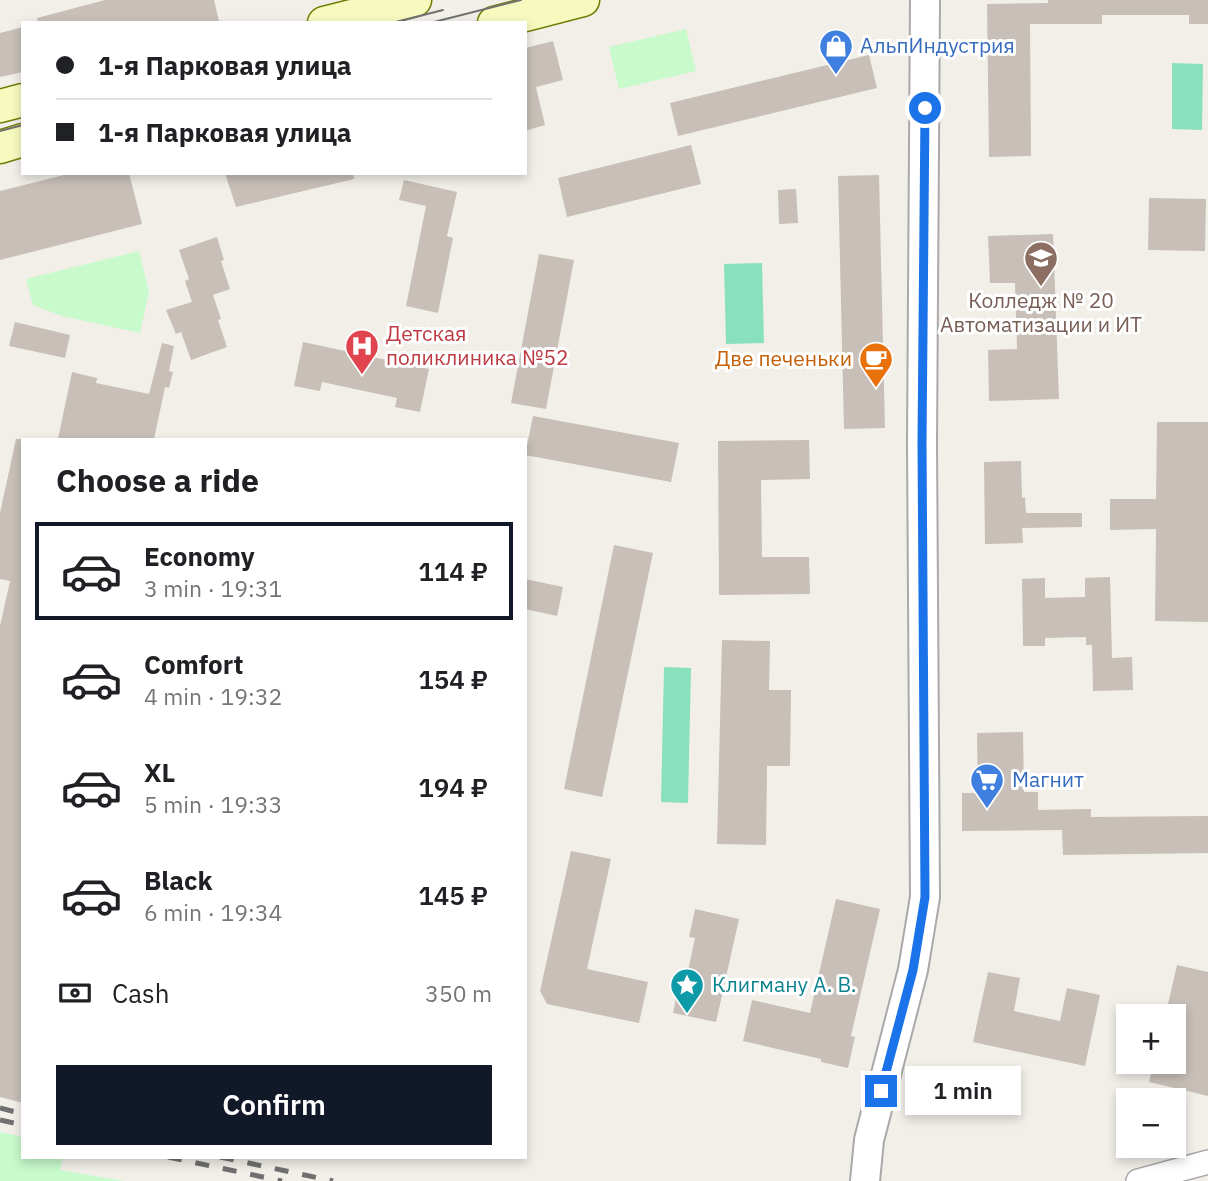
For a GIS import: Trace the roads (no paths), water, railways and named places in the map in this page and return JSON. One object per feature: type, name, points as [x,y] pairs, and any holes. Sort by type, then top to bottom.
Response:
[{"type":"main road","points":[[332,21],[415,0]]},
{"type":"main road","points":[[501,21],[574,1]]},
{"type":"main road","points":[[0,106],[21,101]]},
{"type":"main road","points":[[0,147],[21,141]]},
{"type":"street","points":[[865,1181],[869,1140],[913,970],[925,897],[922,443],[925,0]]},
{"type":"street","points":[[1138,1181],[1208,1162]]},
{"type":"tram line","points":[[438,21],[521,0]]},
{"type":"tram line","points":[[400,21],[443,10]]},
{"type":"tram line","points":[[0,131],[21,126]]},
{"type":"railway","points":[[0,1108],[21,1113]]},
{"type":"railway","points":[[0,1120],[21,1125]]},
{"type":"railway","points":[[178,1159],[282,1181]]},
{"type":"railway","points":[[229,1159],[333,1181]]},
{"type":"place","name":"АльпИндустрия","points":[[836,76]]},
{"type":"place","name":"Колледж № 20 Автоматизации и ИТ","points":[[1041,288]]},
{"type":"place","name":"Детская поликлиника №52","points":[[362,376]]},
{"type":"place","name":"Две печеньки","points":[[876,389]]},
{"type":"place","name":"Магнит","points":[[987,810]]},
{"type":"place","name":"Клигману А. В.","points":[[687,1015]]}]
